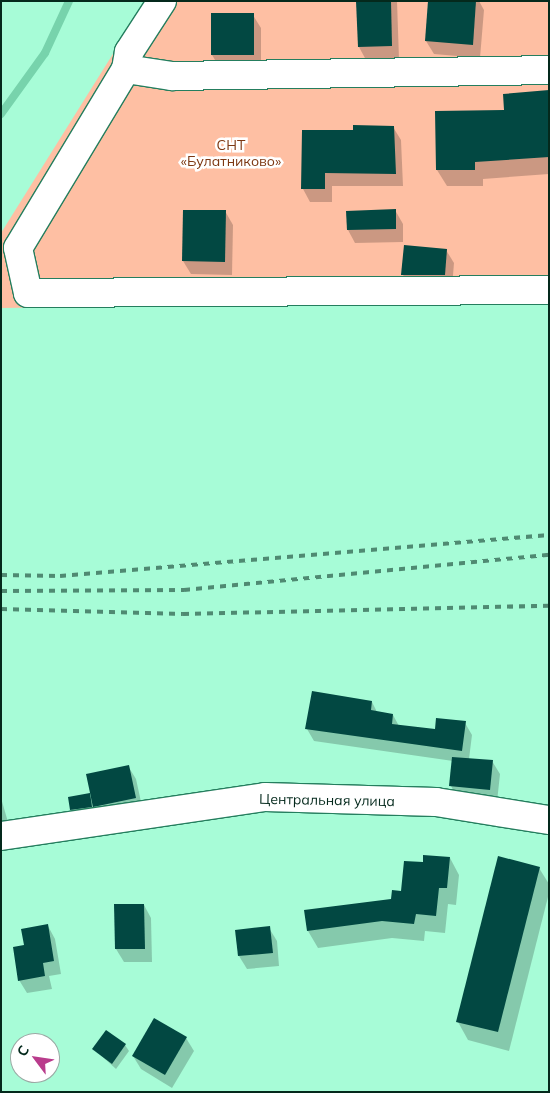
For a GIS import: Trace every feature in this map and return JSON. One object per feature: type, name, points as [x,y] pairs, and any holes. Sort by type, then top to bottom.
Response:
[{"type":"street","points":[[162,1],[129,52],[126,69],[18,248],[28,293],[549,290]]},
{"type":"street","points":[[126,69],[172,76],[549,70]]},
{"type":"street","name":"Центральная улица","points":[[8,834],[265,798],[436,802],[549,820]]},
{"type":"green space","name":"СНТ «Булатниково»","points":[[146,1],[549,1],[549,301],[1,308],[1,233]]},
{"type":"building","points":[[356,1],[391,1],[392,46],[358,47]]},
{"type":"building","points":[[428,1],[476,1],[473,45],[425,41]]},
{"type":"building","points":[[211,13],[254,13],[254,55],[211,55]]},
{"type":"building","points":[[549,90],[549,157],[475,162],[475,170],[436,170],[435,111],[504,110],[503,94]]},
{"type":"building","points":[[353,125],[394,126],[396,174],[325,173],[325,189],[301,189],[302,130],[353,130]]},
{"type":"building","points":[[396,209],[396,229],[347,230],[346,211]]},
{"type":"building","points":[[183,210],[226,210],[225,262],[182,261]]},
{"type":"building","points":[[404,245],[447,249],[445,275],[401,275]]},
{"type":"building","points":[[312,691],[372,701],[371,710],[393,714],[392,724],[435,729],[436,718],[466,721],[462,751],[305,729]]},
{"type":"building","points":[[452,757],[493,760],[490,790],[449,786]]},
{"type":"building","points":[[129,765],[136,798],[93,807],[86,774]]},
{"type":"building","points":[[90,793],[92,807],[70,810],[68,797]]},
{"type":"building","points":[[423,855],[450,857],[447,888],[439,888],[436,916],[416,914],[414,924],[382,921],[307,931],[304,910],[391,899],[392,890],[401,891],[404,861],[423,862]]},
{"type":"building","points":[[498,856],[540,867],[498,1032],[456,1022]]},
{"type":"building","points":[[114,904],[144,904],[145,949],[115,949]]},
{"type":"building","points":[[48,924],[54,961],[43,963],[45,976],[18,981],[13,947],[24,945],[21,929]]},
{"type":"building","points":[[270,926],[273,953],[238,956],[235,930]]},
{"type":"building","points":[[154,1018],[187,1037],[165,1075],[132,1056]]},
{"type":"building","points":[[106,1030],[126,1044],[112,1064],[92,1049]]},
{"type":"waterway","points":[[1,114],[45,53],[69,1]]},
{"type":"railway","points":[[1,575],[60,576],[549,535]]},
{"type":"railway","points":[[1,591],[184,590],[549,555]]},
{"type":"railway","points":[[1,609],[183,614],[549,606]]}]
